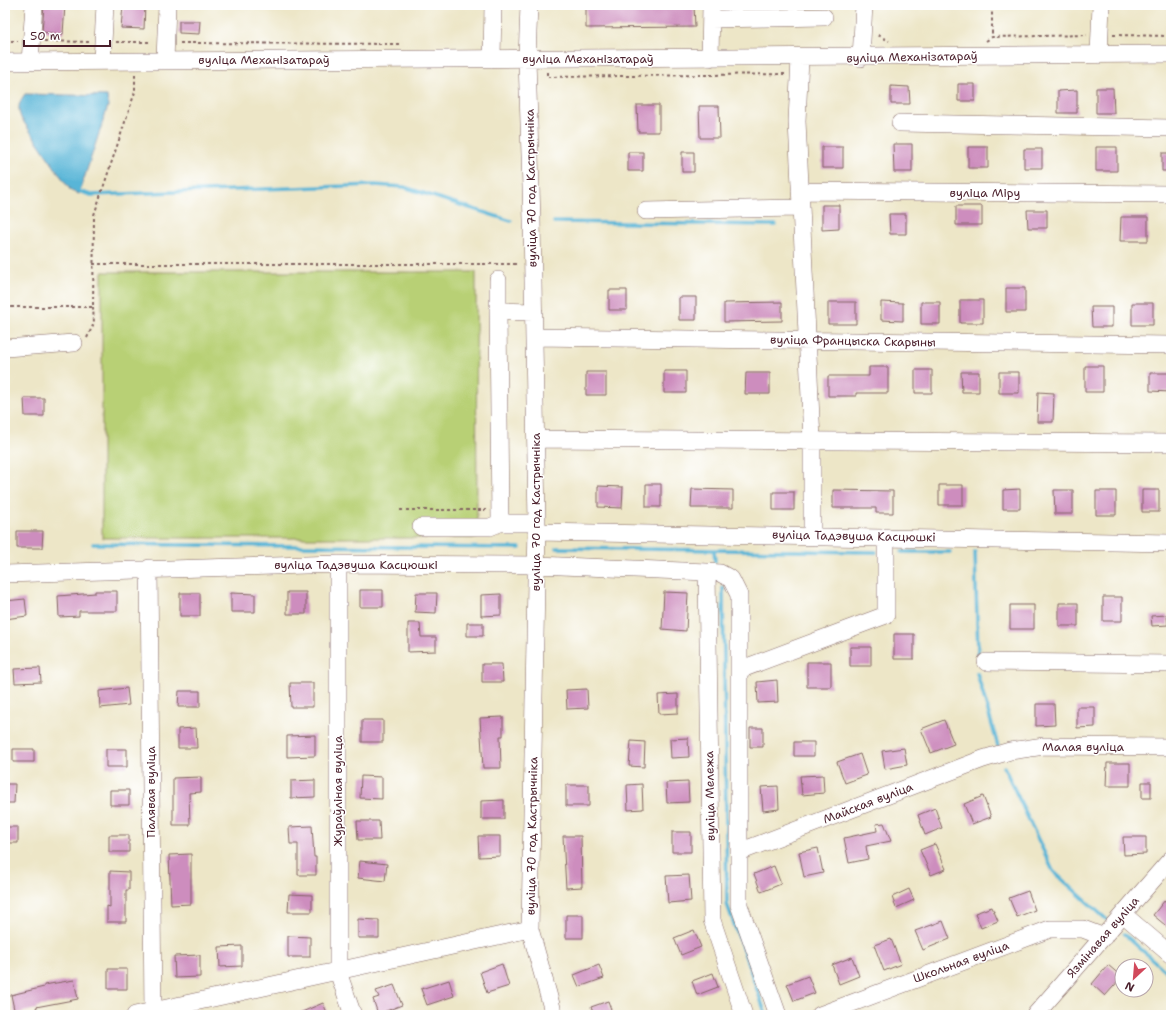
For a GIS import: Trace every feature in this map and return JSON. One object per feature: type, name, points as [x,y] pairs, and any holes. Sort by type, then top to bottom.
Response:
[{"type":"street","points":[[30,62],[34,5]]},
{"type":"street","points":[[102,61],[105,5]]},
{"type":"street","points":[[165,61],[167,5]]},
{"type":"street","points":[[492,59],[493,5]]},
{"type":"street","name":"вуліца 70 год Кастрычніка","points":[[528,5],[527,58],[534,312],[537,527],[530,930],[554,1015]]},
{"type":"street","points":[[861,58],[864,5]]},
{"type":"street","points":[[1099,55],[1098,35],[1101,5]]},
{"type":"street","points":[[710,58],[711,12],[824,17]]},
{"type":"street","name":"вуліца Механізатараў","points":[[5,62],[527,58],[861,58],[1171,54]]},
{"type":"street","points":[[800,58],[797,121],[812,440],[812,536]]},
{"type":"street","points":[[900,123],[1171,128]]},
{"type":"street","name":"вуліца Міру","points":[[800,192],[1171,194]]},
{"type":"street","points":[[646,211],[800,208]]},
{"type":"street","points":[[495,525],[498,280]]},
{"type":"street","points":[[498,312],[534,312]]},
{"type":"street","name":"вуліца Францыска Скарыны","points":[[534,337],[1171,346]]},
{"type":"street","points":[[5,348],[74,343]]},
{"type":"street","points":[[536,439],[1171,443]]},
{"type":"street","name":"вуліца Тадэвуша Касцюшкі","points":[[421,527],[495,525],[812,536],[1171,543]]},
{"type":"street","points":[[739,670],[886,615],[886,537]]},
{"type":"street","name":"вуліца Тадэвуша Касцюшкі","points":[[5,574],[149,568],[338,564],[537,565],[707,572],[720,573],[731,579],[739,595],[739,905],[778,1015]]},
{"type":"street","name":"Жураўліная вуліца","points":[[338,564],[338,972],[353,1015]]},
{"type":"street","name":"Палявая вуліца","points":[[149,568],[152,1013]]},
{"type":"street","name":"вуліца Мележа","points":[[707,572],[712,920],[744,1015]]},
{"type":"street","points":[[986,662],[1171,664]]},
{"type":"street","name":"Малая вуліца","points":[[997,755],[1010,750],[1044,746],[1171,747]]},
{"type":"street","name":"Майская вуліца","points":[[739,852],[982,759],[997,755]]},
{"type":"street","name":"Язмінавая вуліца","points":[[1034,1015],[1171,859]]},
{"type":"street","points":[[1124,914],[1171,955]]},
{"type":"street","name":"Школьная вуліца","points":[[820,1015],[1050,929],[1083,929],[1104,937]]},
{"type":"street","points":[[135,1015],[152,1013],[530,930]]},
{"type":"path","points":[[984,5],[992,10],[992,37]]},
{"type":"path","points":[[878,35],[895,44]]},
{"type":"path","points":[[981,43],[992,37],[1098,35],[1171,36]]},
{"type":"path","points":[[5,41],[405,44]]},
{"type":"path","points":[[74,343],[81,343],[86,339],[92,330],[94,323],[94,215],[135,92],[136,42]]},
{"type":"path","points":[[94,264],[520,264]]},
{"type":"path","points":[[5,307],[93,307]]},
{"type":"path","points":[[400,510],[491,510],[495,525]]},
{"type":"green space","points":[[102,272],[476,272],[477,538],[102,538]]},
{"type":"water","points":[[25,94],[107,96],[108,106],[79,194],[71,191],[21,118],[19,105]]},
{"type":"building","points":[[44,5],[65,5],[63,34],[42,32]]},
{"type":"building","points":[[123,5],[145,5],[144,29],[121,28]]},
{"type":"building","points":[[586,5],[694,5],[695,27],[586,28]]},
{"type":"building","points":[[179,21],[200,21],[199,34],[179,33]]},
{"type":"building","points":[[958,84],[975,84],[975,101],[958,101]]},
{"type":"building","points":[[891,86],[909,87],[910,104],[891,104]]},
{"type":"building","points":[[1096,88],[1113,88],[1114,113],[1096,113]]},
{"type":"building","points":[[1077,90],[1077,113],[1058,113],[1058,91]]},
{"type":"building","points":[[637,105],[659,105],[659,132],[638,132]]},
{"type":"building","points":[[699,106],[719,106],[720,138],[700,138]]},
{"type":"building","points":[[893,144],[912,144],[912,172],[894,172]]},
{"type":"building","points":[[822,147],[843,147],[843,168],[822,168]]},
{"type":"building","points":[[968,147],[988,147],[988,168],[968,168]]},
{"type":"building","points":[[1096,147],[1117,147],[1117,171],[1096,171]]},
{"type":"building","points":[[1024,149],[1042,149],[1042,168],[1024,168]]},
{"type":"building","points":[[628,152],[643,152],[643,171],[628,171]]},
{"type":"building","points":[[682,152],[694,152],[694,172],[682,172]]},
{"type":"building","points":[[1162,153],[1171,153],[1171,171],[1162,171]]},
{"type":"building","points":[[822,205],[839,205],[839,229],[822,230]]},
{"type":"building","points":[[956,206],[982,206],[982,225],[956,225]]},
{"type":"building","points":[[1027,210],[1047,210],[1047,228],[1028,228]]},
{"type":"building","points":[[889,214],[906,214],[906,234],[890,234]]},
{"type":"building","points":[[1121,217],[1148,217],[1148,241],[1120,241]]},
{"type":"building","points":[[1006,288],[1025,288],[1025,312],[1006,312]]},
{"type":"building","points":[[609,290],[627,290],[627,310],[609,310]]},
{"type":"building","points":[[679,297],[696,297],[696,320],[679,320]]},
{"type":"building","points":[[960,300],[983,300],[983,323],[960,323]]},
{"type":"building","points":[[782,302],[782,321],[724,322],[724,303]]},
{"type":"building","points":[[828,302],[856,302],[856,324],[828,324]]},
{"type":"building","points":[[881,302],[903,303],[903,321],[881,320]]},
{"type":"building","points":[[921,302],[940,302],[940,324],[921,324]]},
{"type":"building","points":[[1132,303],[1153,303],[1153,325],[1132,325]]},
{"type":"building","points":[[1091,307],[1112,307],[1112,327],[1092,327]]},
{"type":"building","points":[[1085,366],[1103,366],[1103,392],[1085,392]]},
{"type":"building","points":[[869,367],[888,367],[888,393],[856,393],[856,396],[828,396],[828,376],[869,376]]},
{"type":"building","points":[[915,370],[932,370],[932,393],[915,393]]},
{"type":"building","points":[[664,371],[686,371],[686,393],[664,393]]},
{"type":"building","points":[[586,372],[606,372],[606,395],[586,395]]},
{"type":"building","points":[[961,372],[979,372],[979,392],[962,392]]},
{"type":"building","points":[[999,372],[1019,372],[1019,393],[999,393]]},
{"type":"building","points":[[746,373],[770,373],[770,394],[745,394]]},
{"type":"building","points":[[1150,373],[1171,373],[1171,392],[1150,391]]},
{"type":"building","points":[[1038,392],[1054,393],[1053,422],[1037,422]]},
{"type":"building","points":[[24,398],[44,398],[44,416],[25,416]]},
{"type":"building","points":[[646,484],[661,484],[661,507],[646,507]]},
{"type":"building","points":[[939,485],[963,485],[963,505],[939,505]]},
{"type":"building","points":[[598,486],[623,487],[622,508],[598,507]]},
{"type":"building","points":[[692,489],[733,490],[733,508],[691,508]]},
{"type":"building","points":[[1020,489],[1020,509],[1003,509],[1003,490]]},
{"type":"building","points":[[833,490],[893,491],[893,513],[876,513],[876,508],[833,508]]},
{"type":"building","points":[[1054,490],[1073,490],[1073,514],[1055,514]]},
{"type":"building","points":[[1142,490],[1159,490],[1159,512],[1142,512]]},
{"type":"building","points":[[1096,491],[1116,491],[1116,515],[1096,515]]},
{"type":"building","points":[[773,492],[794,492],[794,510],[773,510]]},
{"type":"building","points":[[17,531],[43,531],[42,548],[17,548]]},
{"type":"building","points":[[360,590],[383,590],[383,607],[360,607]]},
{"type":"building","points":[[95,591],[117,591],[117,611],[79,611],[79,616],[59,617],[58,596],[95,593]]},
{"type":"building","points":[[287,592],[306,592],[306,614],[287,614]]},
{"type":"building","points":[[664,592],[688,593],[686,631],[662,629]]},
{"type":"building","points":[[180,593],[200,593],[200,616],[180,616]]},
{"type":"building","points":[[231,593],[255,594],[255,612],[231,612]]},
{"type":"building","points":[[416,593],[437,593],[436,613],[415,612]]},
{"type":"building","points":[[501,594],[501,615],[481,616],[481,595]]},
{"type":"building","points":[[1103,597],[1122,597],[1122,621],[1103,621]]},
{"type":"building","points":[[25,599],[27,616],[5,619],[5,601]]},
{"type":"building","points":[[1059,603],[1078,603],[1078,626],[1059,626]]},
{"type":"building","points":[[1010,605],[1034,605],[1034,629],[1010,629]]},
{"type":"building","points":[[1167,615],[1168,625],[1152,626],[1151,616]]},
{"type":"building","points":[[408,623],[420,623],[421,637],[436,637],[436,651],[408,652]]},
{"type":"building","points":[[467,623],[483,623],[483,636],[467,636]]},
{"type":"building","points":[[894,634],[914,634],[914,659],[894,659]]},
{"type":"building","points":[[850,647],[871,647],[871,666],[850,666]]},
{"type":"building","points":[[807,662],[831,662],[831,687],[807,687]]},
{"type":"building","points":[[482,664],[502,664],[503,682],[482,682]]},
{"type":"building","points":[[40,668],[41,682],[15,683],[14,669]]},
{"type":"building","points":[[777,680],[778,702],[758,703],[757,682]]},
{"type":"building","points":[[290,683],[313,683],[313,707],[291,707]]},
{"type":"building","points":[[127,688],[129,705],[100,708],[99,691]]},
{"type":"building","points":[[587,689],[588,708],[567,709],[566,690]]},
{"type":"building","points":[[179,691],[200,691],[200,707],[178,707]]},
{"type":"building","points":[[678,694],[678,713],[659,714],[658,695]]},
{"type":"building","points":[[1036,704],[1054,704],[1055,725],[1036,726]]},
{"type":"building","points":[[1077,707],[1095,707],[1095,727],[1077,728]]},
{"type":"building","points":[[503,717],[503,736],[500,736],[501,768],[483,768],[480,718]]},
{"type":"building","points":[[362,720],[383,720],[383,742],[362,742]]},
{"type":"building","points":[[944,720],[954,744],[931,753],[921,729]]},
{"type":"building","points":[[196,728],[197,748],[178,748],[178,729]]},
{"type":"building","points":[[750,728],[763,728],[763,747],[750,747]]},
{"type":"building","points":[[315,735],[315,756],[287,757],[287,736]]},
{"type":"building","points":[[688,738],[689,757],[671,758],[670,739]]},
{"type":"building","points":[[631,741],[645,742],[644,767],[629,766]]},
{"type":"building","points":[[794,742],[814,742],[814,756],[794,756]]},
{"type":"building","points":[[904,748],[907,765],[885,769],[882,751]]},
{"type":"building","points":[[13,749],[34,749],[34,762],[13,762]]},
{"type":"building","points":[[106,749],[127,749],[127,767],[106,767]]},
{"type":"building","points":[[860,754],[867,775],[845,783],[837,762]]},
{"type":"building","points":[[1107,763],[1130,763],[1130,786],[1106,786]]},
{"type":"building","points":[[823,775],[824,793],[802,795],[800,776]]},
{"type":"building","points":[[361,776],[382,777],[382,799],[360,798]]},
{"type":"building","points":[[201,777],[201,792],[189,793],[190,825],[173,825],[173,778]]},
{"type":"building","points":[[315,780],[315,797],[291,798],[291,781]]},
{"type":"building","points":[[688,782],[689,802],[667,803],[666,783]]},
{"type":"building","points":[[1142,782],[1151,782],[1151,798],[1142,798]]},
{"type":"building","points":[[5,784],[15,784],[14,803],[5,803]]},
{"type":"building","points":[[642,784],[643,809],[628,810],[627,785]]},
{"type":"building","points":[[566,785],[589,785],[589,806],[566,806]]},
{"type":"building","points":[[778,786],[779,809],[763,811],[761,787]]},
{"type":"building","points":[[110,790],[129,790],[129,805],[110,805]]},
{"type":"building","points":[[983,796],[991,817],[972,824],[964,804]]},
{"type":"building","points":[[504,800],[504,819],[481,819],[481,801]]},
{"type":"building","points":[[935,808],[942,828],[925,835],[918,815]]},
{"type":"building","points":[[357,821],[379,821],[380,840],[358,840]]},
{"type":"building","points":[[884,823],[891,841],[866,846],[868,859],[849,863],[844,838],[877,831],[876,824]]},
{"type":"building","points":[[312,826],[314,857],[316,857],[316,875],[298,875],[298,844],[290,844],[289,827]]},
{"type":"building","points":[[5,827],[18,827],[18,843],[5,843]]},
{"type":"building","points":[[672,832],[691,832],[691,852],[672,852]]},
{"type":"building","points":[[109,835],[129,835],[129,852],[109,852]]},
{"type":"building","points":[[478,836],[500,836],[500,856],[479,857]]},
{"type":"building","points":[[563,836],[581,836],[582,887],[566,888]]},
{"type":"building","points":[[1123,837],[1146,837],[1146,854],[1124,855]]},
{"type":"building","points":[[935,844],[946,869],[931,875],[920,850]]},
{"type":"building","points":[[818,848],[823,873],[804,877],[799,852]]},
{"type":"building","points":[[191,854],[191,904],[171,905],[169,855]]},
{"type":"building","points":[[360,861],[387,864],[385,881],[358,878]]},
{"type":"building","points":[[774,866],[781,884],[761,892],[754,874]]},
{"type":"building","points":[[110,871],[129,872],[129,890],[126,890],[126,922],[107,922],[107,906],[110,907]]},
{"type":"building","points":[[689,875],[691,901],[668,903],[666,876]]},
{"type":"building","points":[[909,889],[914,900],[896,908],[892,897]]},
{"type":"building","points":[[1028,891],[1035,910],[1017,917],[1009,898]]},
{"type":"building","points":[[289,894],[312,895],[312,912],[288,912]]},
{"type":"building","points":[[1165,900],[1171,905],[1171,930],[1153,915]]},
{"type":"building","points":[[992,907],[998,921],[981,928],[975,913]]},
{"type":"building","points":[[566,915],[583,915],[583,938],[566,938]]},
{"type":"building","points":[[358,919],[379,920],[379,938],[358,938]]},
{"type":"building","points":[[943,921],[950,939],[923,950],[915,931]]},
{"type":"building","points":[[694,930],[701,947],[681,955],[674,938]]},
{"type":"building","points":[[288,936],[310,937],[310,957],[288,957]]},
{"type":"building","points":[[891,939],[901,964],[884,971],[874,945]]},
{"type":"building","points":[[242,946],[242,966],[220,967],[219,947]]},
{"type":"building","points":[[200,955],[200,977],[175,978],[174,956]]},
{"type":"building","points":[[852,957],[859,976],[839,984],[832,965]]},
{"type":"building","points":[[502,964],[509,986],[487,993],[480,972]]},
{"type":"building","points":[[599,965],[604,978],[579,987],[574,975]]},
{"type":"building","points":[[1108,965],[1114,970],[1114,986],[1105,996],[1092,984]]},
{"type":"building","points":[[108,969],[127,969],[127,989],[108,989]]},
{"type":"building","points":[[713,973],[718,987],[697,995],[692,981]]},
{"type":"building","points":[[808,976],[815,993],[794,1001],[787,984]]},
{"type":"building","points":[[74,980],[78,999],[36,1007],[37,1009],[15,1014],[11,995],[44,987],[44,985]]},
{"type":"building","points":[[449,980],[454,996],[427,1005],[421,989]]},
{"type":"building","points":[[394,985],[402,1005],[378,1014],[373,999],[379,997],[376,991]]},
{"type":"building","points":[[608,1001],[613,1015],[594,1015],[591,1007]]},
{"type":"building","points":[[323,1003],[328,1015],[295,1015]]},
{"type":"waterway","points":[[78,189],[78,191],[91,195],[375,185],[404,187],[511,221]]},
{"type":"waterway","points":[[554,222],[776,225]]},
{"type":"waterway","points":[[93,544],[520,548]]},
{"type":"waterway","points":[[557,548],[876,552]]},
{"type":"waterway","points":[[714,550],[715,561]]},
{"type":"waterway","points":[[902,552],[950,552]]},
{"type":"waterway","points":[[975,552],[978,653]]},
{"type":"waterway","points":[[723,588],[727,904],[766,1015]]},
{"type":"waterway","points":[[977,673],[998,746]]},
{"type":"waterway","points":[[1004,767],[1053,871],[1106,919]]},
{"type":"waterway","points":[[1124,934],[1171,976]]}]
